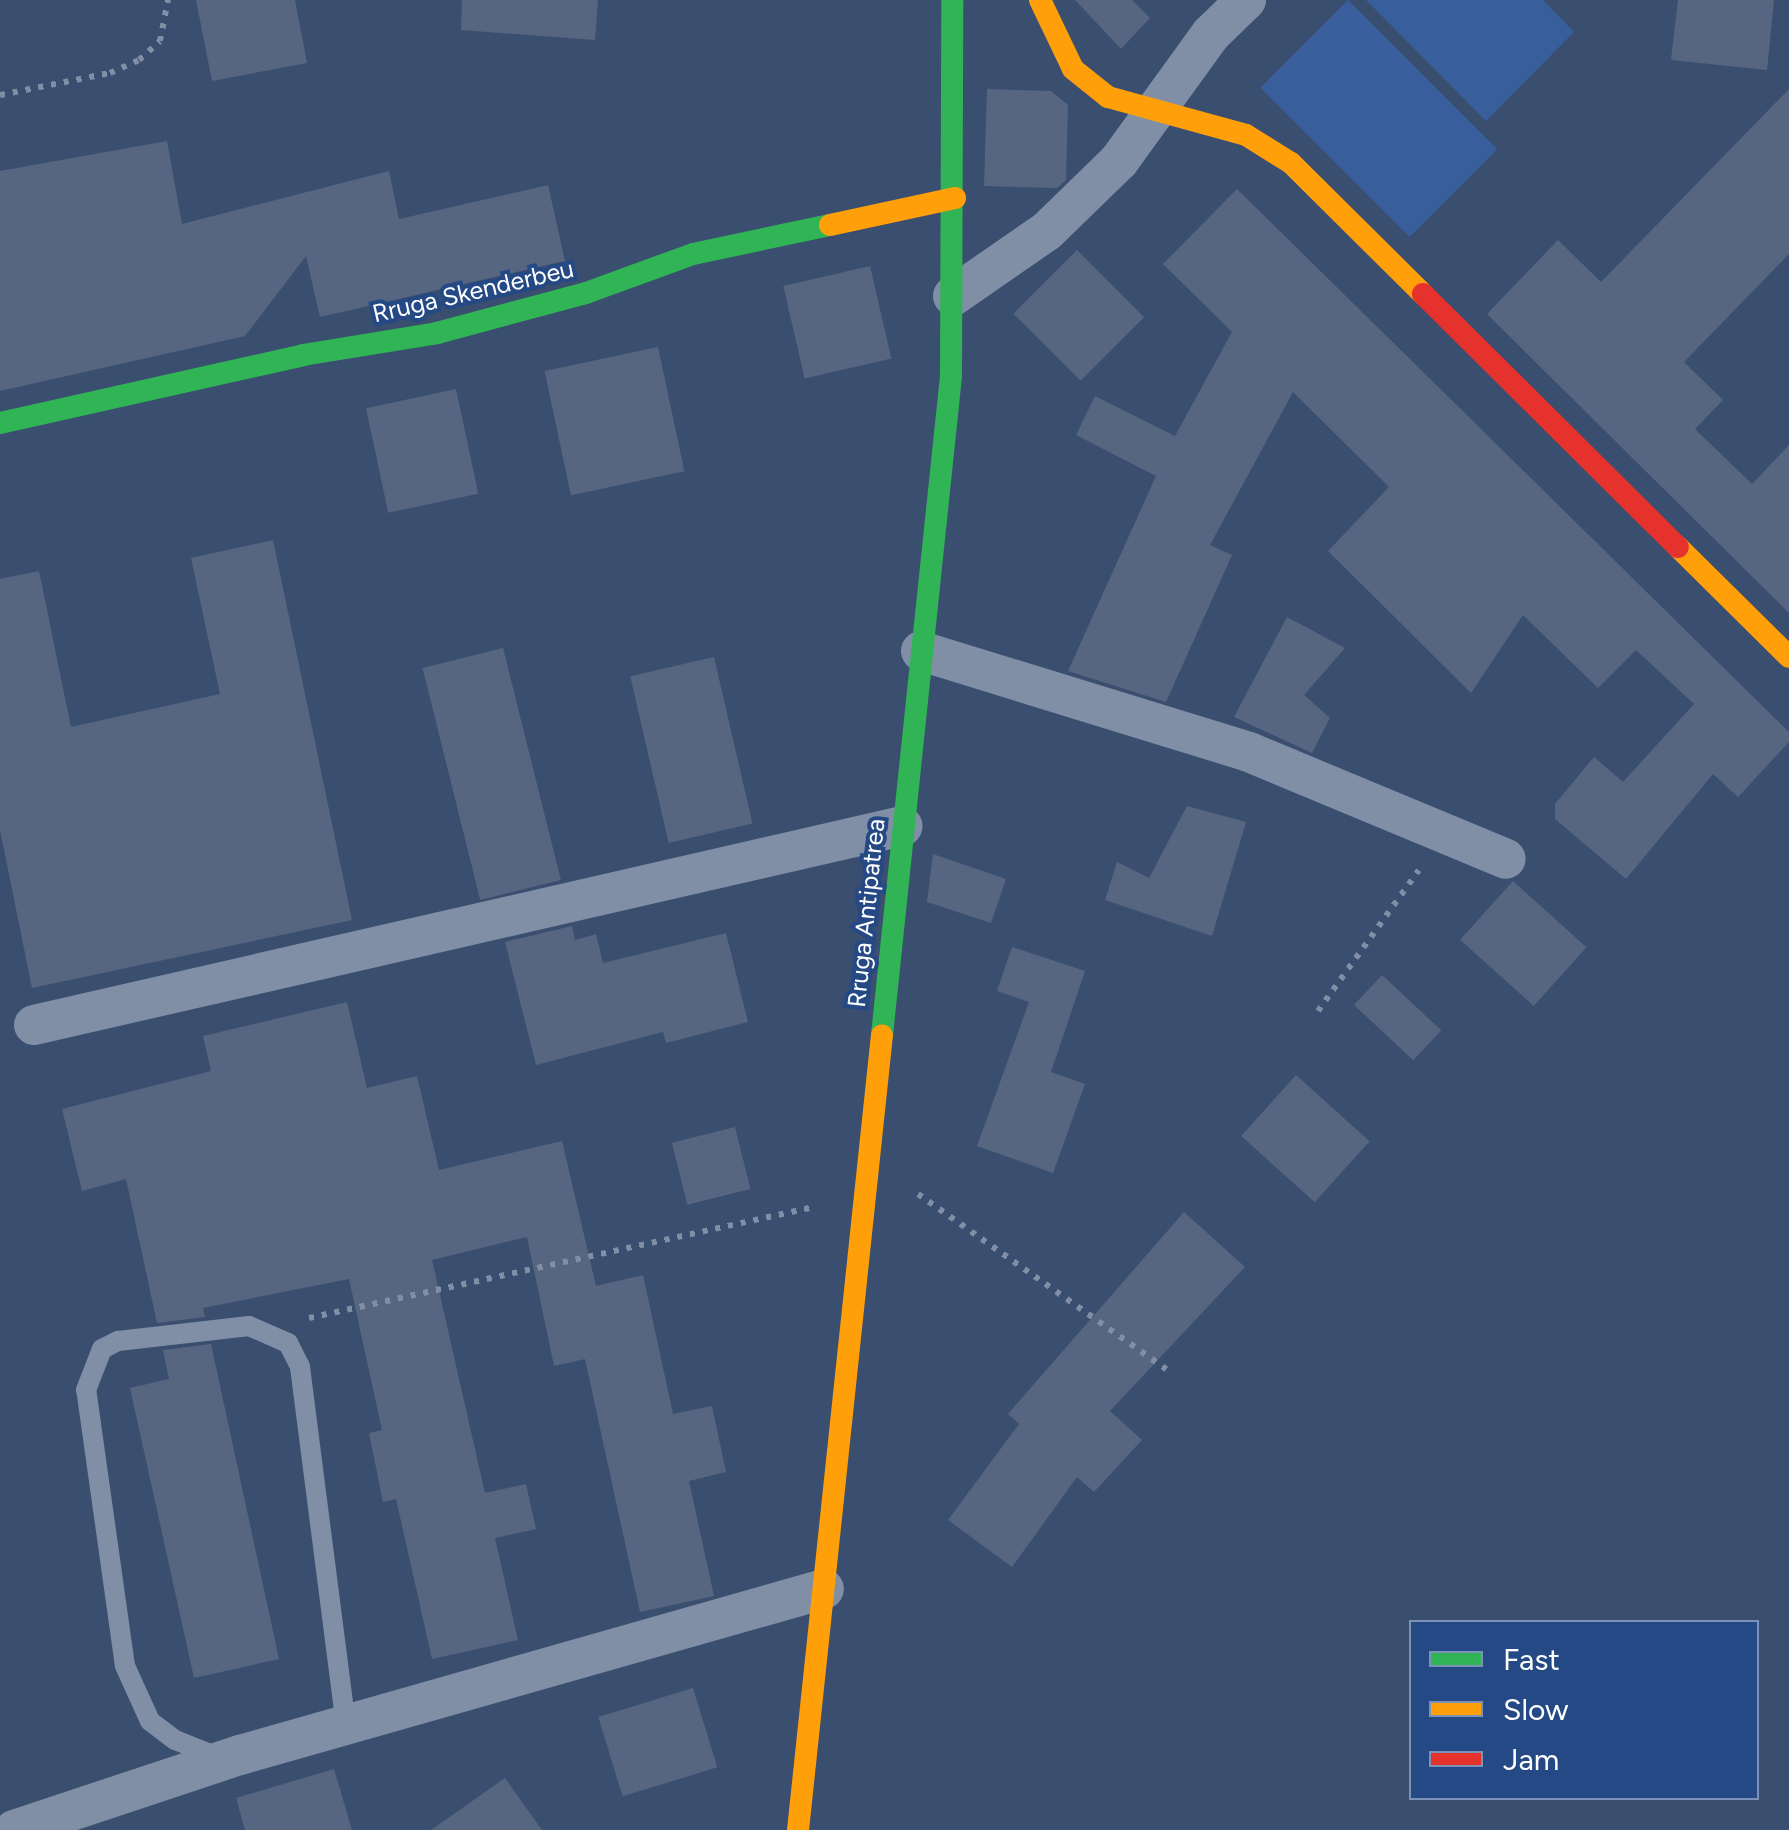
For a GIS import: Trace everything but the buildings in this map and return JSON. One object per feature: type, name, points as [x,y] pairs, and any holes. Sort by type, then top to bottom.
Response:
[{"type":"street","name":"Rruga Antipatrea","points":[[798,1830],[921,651],[953,296],[952,0]]},
{"type":"street","points":[[1040,0],[1072,70],[1108,97],[1246,135],[1291,162],[1789,656]]},
{"type":"street","points":[[953,296],[1047,232],[1119,161],[1211,34],[1246,0]]},
{"type":"street","name":"Rruga Skenderbeu","points":[[0,424],[303,355],[436,333],[586,293],[692,254],[955,198]]},
{"type":"street","points":[[921,651],[1249,752],[1506,860]]},
{"type":"street","points":[[34,1026],[902,826]]},
{"type":"street","points":[[14,1830],[224,1760],[824,1588]]},
{"type":"lane","points":[[224,1760],[175,1740],[150,1721],[133,1694],[86,1390],[102,1349],[118,1341],[250,1326],[272,1332],[288,1344],[300,1367],[346,1725]]},
{"type":"path","points":[[0,95],[110,74],[139,60],[160,40],[168,0]]},
{"type":"path","points":[[1318,1011],[1446,832]]},
{"type":"path","points":[[868,1158],[1166,1369]]},
{"type":"path","points":[[272,1332],[305,1319],[864,1196]]},
{"type":"shaded area","points":[[1348,0],[1497,149],[1410,237],[1260,88]]},
{"type":"shaded area","points":[[1366,0],[1543,0],[1574,32],[1486,121]]},
{"type":"traffic: fast","points":[[882,1035],[951,376],[952,0]]},
{"type":"traffic: fast","points":[[0,423],[303,355],[437,333],[586,293],[693,254],[830,225]]},
{"type":"traffic: slow","points":[[1040,0],[1073,69],[1108,97],[1246,135],[1291,163],[1423,294]]},
{"type":"traffic: slow","points":[[830,225],[955,198]]},
{"type":"traffic: slow","points":[[1678,547],[1789,657]]},
{"type":"traffic: slow","points":[[798,1830],[882,1035]]},
{"type":"traffic: jam","points":[[1423,294],[1678,547]]}]
